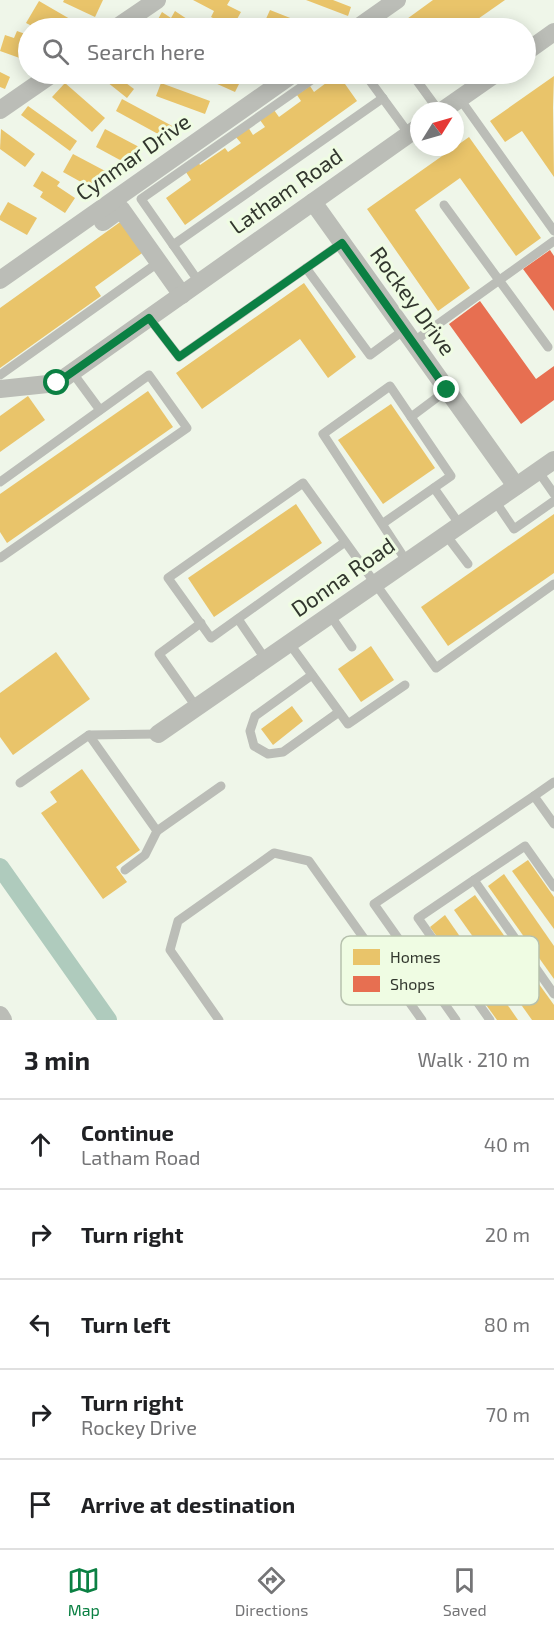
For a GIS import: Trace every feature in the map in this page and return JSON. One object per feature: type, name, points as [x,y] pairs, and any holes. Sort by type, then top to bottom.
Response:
[{"type":"street","points":[[131,18],[157,0]]},
{"type":"street","points":[[371,18],[397,0]]},
{"type":"street","points":[[536,44],[554,32]]},
{"type":"street","points":[[0,110],[38,84]]},
{"type":"street","name":"Cynmar Drive","points":[[0,280],[279,84]]},
{"type":"street","points":[[455,102],[481,84]]},
{"type":"street","name":"Latham Road","points":[[0,385],[57,383],[410,133]]},
{"type":"street","name":"Rockey Drive","points":[[313,202],[516,486]]},
{"type":"street","points":[[0,293],[121,209],[182,295]]},
{"type":"street","name":"Donna Road","points":[[158,734],[554,460]]},
{"type":"street","points":[[0,1015],[3,1020]]},
{"type":"lane","points":[[199,282],[141,199],[306,84]]},
{"type":"lane","points":[[372,84],[410,126]]},
{"type":"lane","points":[[420,84],[433,102]]},
{"type":"lane","points":[[173,245],[383,98]]},
{"type":"lane","points":[[460,99],[554,231]]},
{"type":"lane","points":[[444,205],[548,347]]},
{"type":"lane","points":[[306,268],[370,355],[409,336],[499,280],[554,241]]},
{"type":"lane","points":[[149,318],[179,357],[342,243]]},
{"type":"lane","points":[[0,385],[159,262]]},
{"type":"lane","points":[[72,372],[100,410]]},
{"type":"lane","points":[[0,482],[149,375],[187,428],[2,554]]},
{"type":"lane","points":[[382,524],[451,476],[390,386],[323,434],[382,524],[407,562]]},
{"type":"lane","points":[[411,417],[447,390]]},
{"type":"lane","points":[[538,471],[554,494]]},
{"type":"lane","points":[[345,542],[211,638],[168,578],[303,483],[436,668],[554,584]]},
{"type":"lane","points":[[434,488],[468,564]]},
{"type":"lane","points":[[495,501],[514,528],[554,501]]},
{"type":"lane","points":[[330,615],[352,647]]},
{"type":"lane","points":[[238,619],[266,660]]},
{"type":"lane","points":[[197,708],[159,654],[201,623]]},
{"type":"lane","points":[[290,643],[348,724],[405,685]]},
{"type":"lane","points":[[312,675],[255,716],[250,731],[254,746],[268,754],[283,752],[339,712]]},
{"type":"lane","points":[[20,783],[89,735],[158,734]]},
{"type":"lane","points":[[89,735],[157,831]]},
{"type":"lane","points":[[397,936],[374,904],[554,782]]},
{"type":"lane","points":[[125,870],[146,855],[157,831],[221,786]]},
{"type":"lane","points":[[534,796],[554,824]]},
{"type":"lane","points":[[431,936],[418,918],[525,846],[554,887]]},
{"type":"lane","points":[[219,1020],[170,950],[178,921],[274,853],[309,861],[362,936]]},
{"type":"lane","points":[[474,880],[513,936]]},
{"type":"lane","points":[[539,973],[554,994]]},
{"type":"lane","points":[[411,1005],[422,1020]]},
{"type":"lane","points":[[445,1005],[456,1020]]},
{"type":"lane","points":[[479,1005],[490,1020]]},
{"type":"building: Homes","points":[[64,0],[103,0],[95,17],[63,2]]},
{"type":"building: Homes","points":[[193,0],[230,0],[227,5],[241,12],[238,18],[213,18],[211,17],[214,11]]},
{"type":"building: Homes","points":[[306,0],[333,0],[351,7],[348,16]]},
{"type":"building: Homes","points":[[433,0],[505,0],[479,18],[408,18]]},
{"type":"building: Homes","points":[[39,1],[68,18],[29,18]]},
{"type":"building: Homes","points":[[270,10],[290,18],[266,18]]},
{"type":"building: Homes","points":[[175,11],[186,18],[171,18]]},
{"type":"building: Homes","points":[[162,12],[171,18],[159,18]]},
{"type":"building: Homes","points":[[18,31],[18,57],[0,51],[5,35],[14,38]]},
{"type":"building: Homes","points":[[0,72],[10,77],[5,89],[0,87]]},
{"type":"building: Homes","points":[[554,76],[554,177],[522,131],[505,142],[490,121]]},
{"type":"building: Homes","points":[[66,84],[105,118],[92,132],[52,97]]},
{"type":"building: Homes","points":[[110,84],[127,84],[134,89],[127,98]]},
{"type":"building: Homes","points":[[161,84],[164,84],[210,101],[205,114],[156,96]]},
{"type":"building: Homes","points":[[217,84],[239,84],[235,92]]},
{"type":"building: Homes","points":[[325,84],[345,84],[357,101],[185,225],[166,198],[191,180],[184,169],[197,160],[200,165],[225,148],[228,152],[241,143],[235,136],[248,127],[253,135],[265,127],[260,120],[274,110],[279,117],[301,101],[297,95],[310,86],[314,92]]},
{"type":"building: Homes","points":[[122,99],[176,128],[169,140],[116,111]]},
{"type":"building: Homes","points":[[28,106],[77,141],[70,151],[21,115]]},
{"type":"building: Homes","points":[[1,129],[35,154],[25,167],[0,149]]},
{"type":"building: Homes","points":[[105,129],[141,148],[131,166],[96,147]]},
{"type":"building: Homes","points":[[469,137],[541,238],[516,256],[460,178],[415,210],[470,288],[438,311],[367,209],[442,156],[464,156],[464,141]]},
{"type":"building: Homes","points":[[73,154],[109,173],[99,192],[63,172]]},
{"type":"building: Homes","points":[[42,171],[60,182],[57,186],[75,198],[65,213],[40,197],[43,192],[33,186]]},
{"type":"building: Homes","points":[[8,202],[37,218],[27,235],[0,220]]},
{"type":"building: Homes","points":[[123,220],[145,251],[95,287],[101,296],[0,368],[0,308]]},
{"type":"building: Homes","points":[[304,283],[356,357],[328,378],[300,339],[202,409],[176,373]]},
{"type":"building: Homes","points":[[148,391],[173,427],[7,543],[0,532],[0,494]]},
{"type":"building: Homes","points":[[28,396],[45,420],[0,452],[0,416]]},
{"type":"building: Homes","points":[[391,404],[435,468],[383,504],[338,440]]},
{"type":"building: Homes","points":[[296,504],[322,543],[214,617],[188,578]]},
{"type":"building: Homes","points":[[554,514],[554,573],[448,646],[421,607]]},
{"type":"building: Homes","points":[[371,646],[394,680],[361,702],[338,669]]},
{"type":"building: Homes","points":[[56,652],[90,699],[13,755],[0,737],[0,693]]},
{"type":"building: Homes","points":[[292,706],[303,721],[273,745],[261,729]]},
{"type":"building: Homes","points":[[82,769],[140,850],[116,867],[127,882],[103,899],[41,813],[57,802],[50,792]]},
{"type":"building: Homes","points":[[528,860],[554,897],[554,929],[512,871]]},
{"type":"building: Homes","points":[[504,874],[554,946],[554,979],[539,958],[539,936],[523,936],[488,886]]},
{"type":"building: Homes","points":[[475,895],[504,936],[472,936],[454,910]]},
{"type":"building: Homes","points":[[445,915],[460,936],[436,936],[430,927]]},
{"type":"building: Homes","points":[[539,984],[554,1005],[554,1020],[532,1020],[521,1005],[539,1005]]},
{"type":"building: Homes","points":[[486,1005],[508,1005],[518,1020],[497,1020]]},
{"type":"building: Shops","points":[[550,250],[554,256],[554,311],[523,269]]},
{"type":"building: Shops","points":[[480,301],[536,379],[554,366],[554,400],[521,424],[449,324]]},
{"type":"waterway","points":[[0,867],[108,1020]]},
{"type":"route","points":[[57,383],[149,318],[179,357],[342,243],[447,390]]}]
